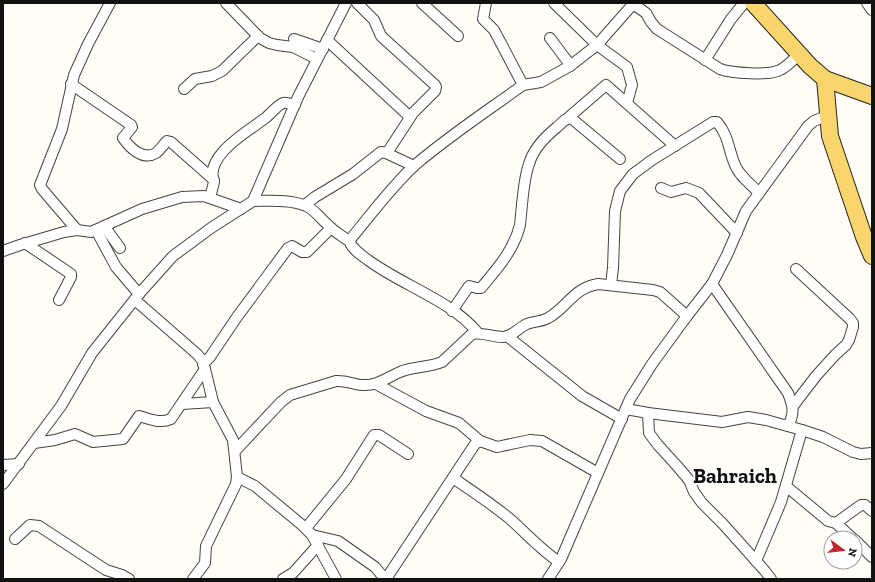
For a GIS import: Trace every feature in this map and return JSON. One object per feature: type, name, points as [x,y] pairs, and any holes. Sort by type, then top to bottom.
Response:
[{"type":"main road","points":[[753,3],[810,66],[826,80],[834,84],[868,91]]},
{"type":"main road","points":[[826,80],[830,136],[864,237],[871,250]]},
{"type":"street","points":[[77,230],[40,185],[62,129],[74,75],[88,44],[110,3]]},
{"type":"street","points":[[226,3],[258,36],[269,43],[293,47],[317,59]]},
{"type":"street","points":[[3,484],[61,406],[92,353],[137,297],[173,256],[211,228],[253,201],[295,105],[346,3]]},
{"type":"street","points":[[357,3],[374,20],[382,36],[435,85],[436,88],[435,91],[410,117],[387,153]]},
{"type":"street","points":[[422,3],[458,36]]},
{"type":"street","points":[[486,3],[483,19],[484,22],[494,30],[523,85]]},
{"type":"street","points":[[554,3],[597,45],[627,67],[632,85],[627,103]]},
{"type":"street","points":[[349,241],[401,179],[414,166],[523,85],[541,82],[570,66],[597,45],[633,3],[646,13],[657,29],[705,60],[728,72],[770,73],[779,71],[799,54]]},
{"type":"street","points":[[705,60],[731,19],[744,3]]},
{"type":"street","points":[[867,3],[872,10]]},
{"type":"street","points":[[184,89],[195,78],[212,76],[222,71],[258,36]]},
{"type":"street","points":[[550,38],[570,66]]},
{"type":"street","points":[[294,39],[325,44],[410,117]]},
{"type":"street","points":[[71,84],[131,125],[132,127],[123,138],[140,154],[148,156],[156,153],[167,141],[171,142],[214,180]]},
{"type":"street","points":[[452,311],[469,286],[481,288],[504,259],[518,234],[530,159],[546,137],[606,85],[675,146]]},
{"type":"street","points":[[210,198],[214,185],[212,172],[214,165],[222,152],[281,104],[286,103],[295,105]]},
{"type":"street","points":[[548,579],[559,562],[630,399],[652,364],[712,284],[746,211],[759,192],[808,126],[828,115]]},
{"type":"street","points":[[569,117],[620,159]]},
{"type":"street","points":[[611,285],[615,210],[620,191],[633,174],[712,122],[717,122],[727,137],[737,170],[759,192]]},
{"type":"street","points":[[305,205],[315,197],[353,174],[382,152],[414,166]]},
{"type":"street","points":[[661,188],[671,192],[686,188],[699,193],[737,233]]},
{"type":"street","points":[[3,251],[64,232],[77,230],[91,232],[142,209],[182,197],[204,196],[241,209]]},
{"type":"street","points":[[253,201],[294,202],[311,208],[331,228],[349,241],[355,250],[376,266],[466,320],[478,333]]},
{"type":"street","points":[[100,228],[120,248]]},
{"type":"street","points":[[100,228],[116,268],[137,297],[197,354],[204,366],[213,402],[220,417],[229,429],[233,440],[237,477],[236,484],[206,546],[205,563],[193,579]]},
{"type":"street","points":[[34,443],[55,440],[75,434],[93,442],[123,439],[139,416],[165,422],[171,420],[204,366],[237,317],[288,248],[292,246],[302,252],[307,252],[331,228]]},
{"type":"street","points":[[25,244],[71,274],[72,276],[59,300]]},
{"type":"street","points":[[793,406],[816,376],[846,345],[853,327],[853,323],[850,319],[796,269]]},
{"type":"street","points":[[235,451],[281,402],[290,395],[299,391],[343,380],[362,386],[376,384],[408,369],[442,362],[472,334],[478,333],[500,337],[508,336],[528,323],[548,318],[581,289],[588,285],[598,284],[654,290],[660,292],[687,316]]},
{"type":"street","points":[[712,284],[788,393],[793,406],[792,419],[788,426]]},
{"type":"street","points":[[508,336],[582,396],[598,406],[624,414],[648,425]]},
{"type":"street","points":[[376,384],[426,411],[459,422],[480,442],[497,447],[530,440],[542,441],[598,474]]},
{"type":"street","points":[[182,404],[213,402]]},
{"type":"street","points":[[624,414],[648,414],[722,422],[748,417],[802,430],[823,437],[853,452],[861,454],[872,453]]},
{"type":"street","points":[[648,414],[649,433],[685,476],[702,503],[766,571],[771,579]]},
{"type":"street","points":[[756,561],[774,521],[802,430]]},
{"type":"street","points":[[309,532],[346,479],[374,435],[379,435],[408,454]]},
{"type":"street","points":[[309,532],[338,541],[375,567],[385,579],[475,444],[480,442]]},
{"type":"street","points":[[3,465],[18,464]]},
{"type":"street","points":[[237,477],[254,486],[309,532],[318,545],[336,579]]},
{"type":"street","points":[[453,478],[499,510],[524,531],[542,550],[559,562]]},
{"type":"street","points":[[786,486],[828,521],[836,523],[843,530]]},
{"type":"street","points":[[836,523],[861,505],[872,511]]},
{"type":"street","points":[[15,539],[30,525],[39,526],[106,570],[129,579]]},
{"type":"street","points":[[283,579],[293,573],[318,545]]},
{"type":"street","points":[[863,548],[872,557]]},
{"type":"district","name":"Bahraich","points":[[735,475]]}]
